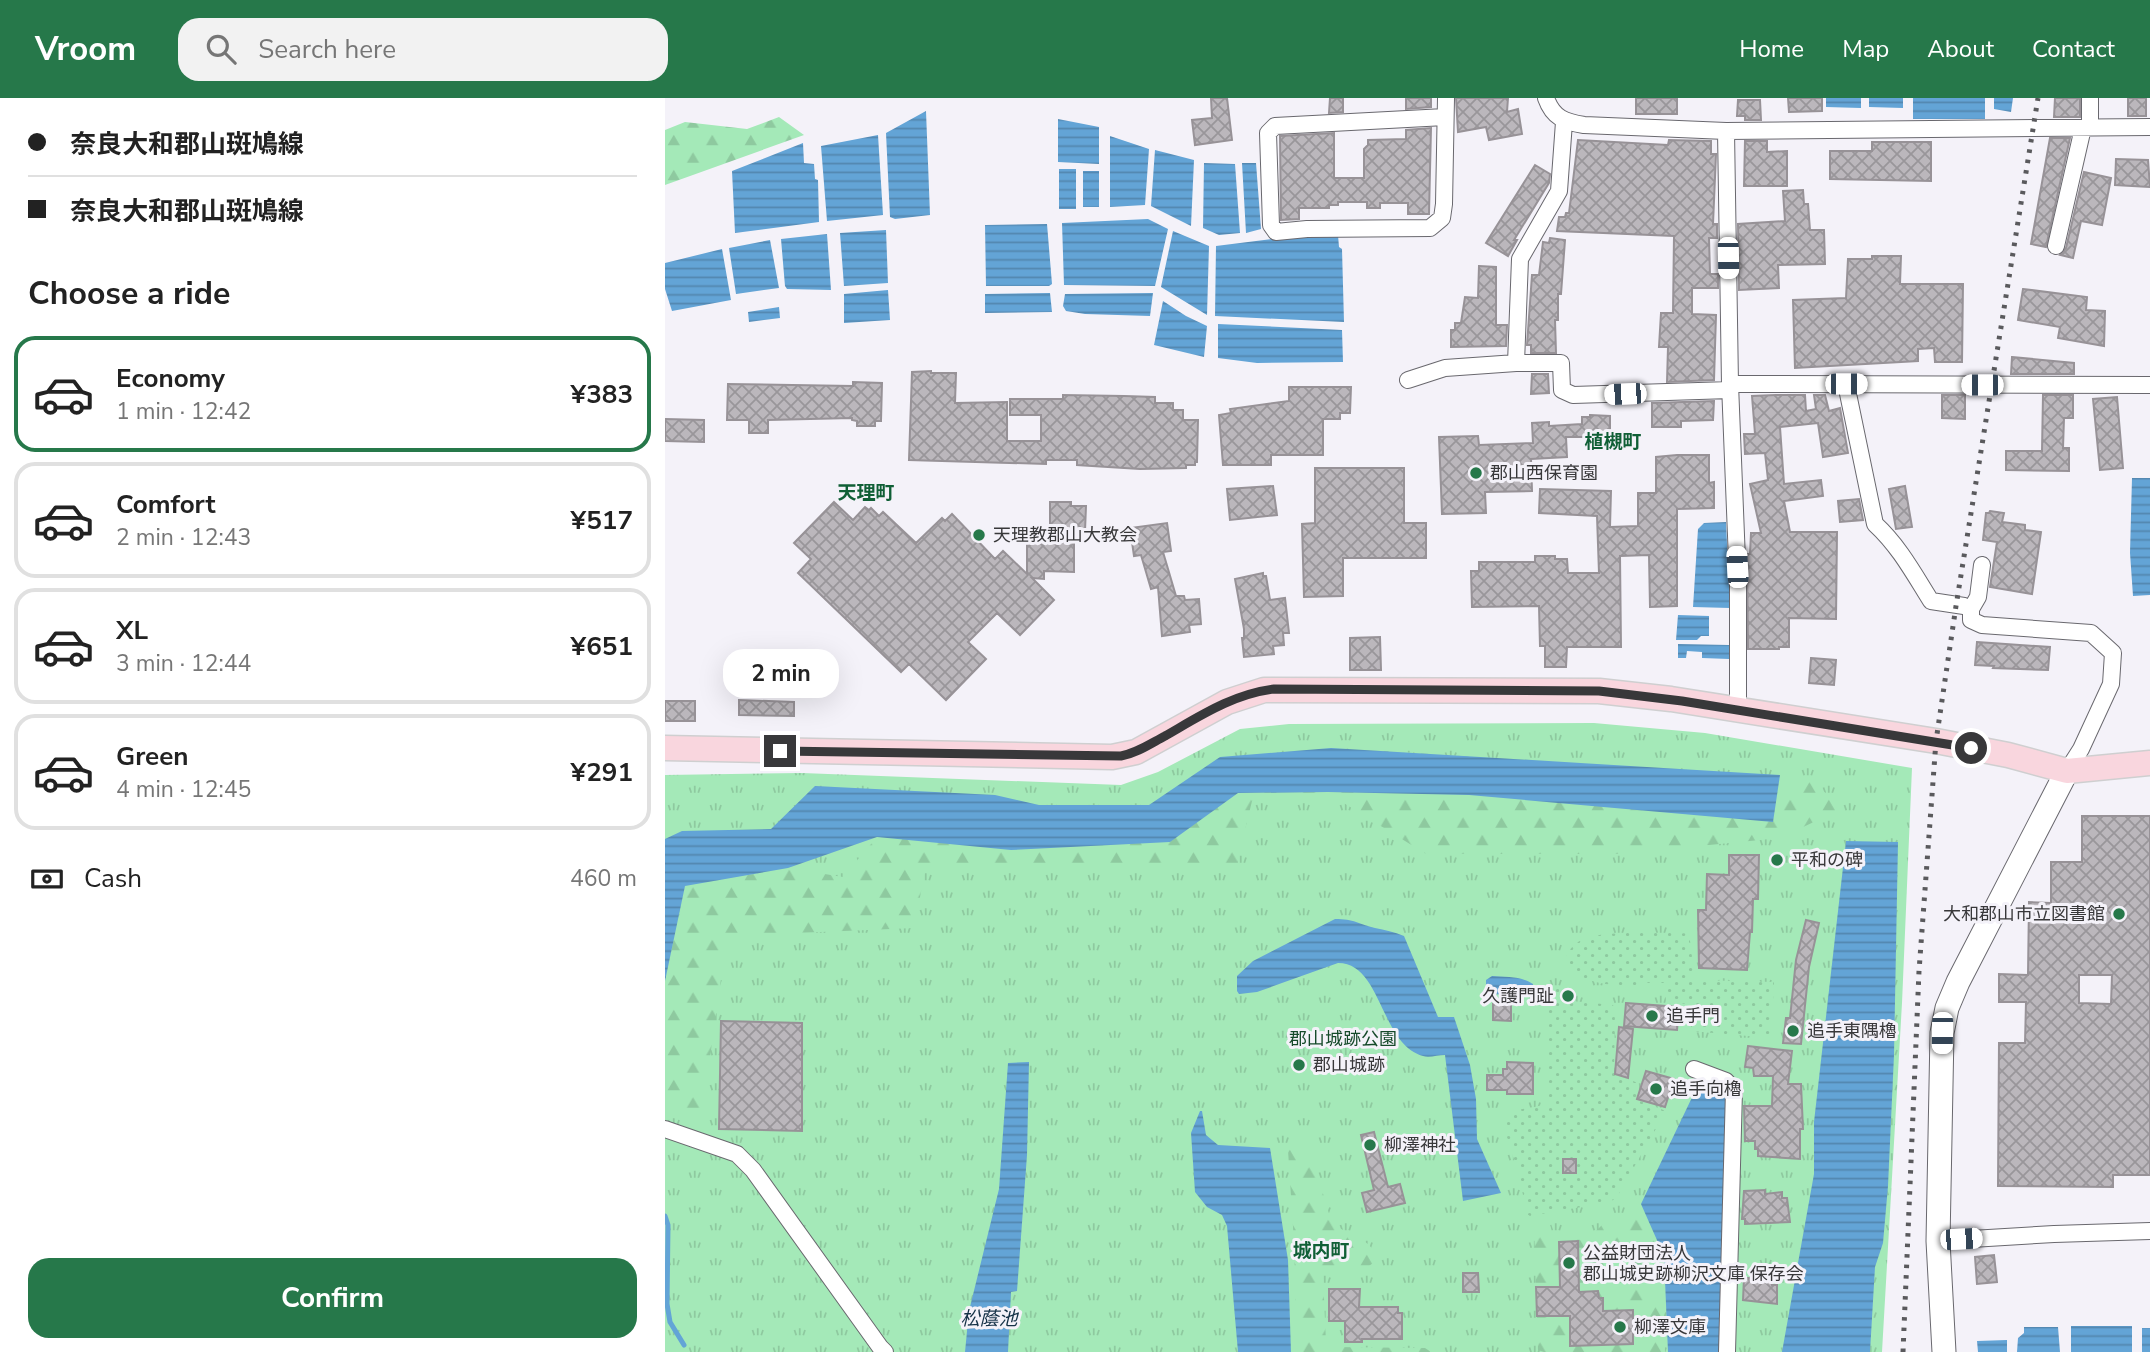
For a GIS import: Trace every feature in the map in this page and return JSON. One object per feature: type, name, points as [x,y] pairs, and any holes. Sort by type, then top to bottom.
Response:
[{"type":"main road","points":[[665,748],[1121,756],[1142,749],[1227,702],[1255,692],[1274,689],[1576,690],[1657,697],[1945,743],[2008,755],[2067,771],[2150,763]]},
{"type":"street","points":[[1445,117],[1275,126],[1268,133],[1271,225],[1276,232],[1307,229],[1430,228],[1441,218],[1444,204],[1446,98]]},
{"type":"street","points":[[1546,98],[1554,113],[1564,122],[1584,125],[1726,131],[2150,127]]},
{"type":"street","points":[[2056,246],[2086,128],[2090,98]]},
{"type":"street","points":[[1515,363],[1520,259],[1559,191],[1564,122]]},
{"type":"street","points":[[1726,131],[1730,387],[1738,586],[1738,710]]},
{"type":"street","points":[[1408,380],[1445,368],[1562,363],[1562,390],[1573,396],[1846,384],[2150,385]]},
{"type":"street","points":[[1846,384],[1875,524],[1906,559],[1931,601],[1971,609]]},
{"type":"street","points":[[1944,1352],[1938,1241],[1942,1033],[1947,1007],[2067,771],[2081,749],[2111,684],[2113,653],[2091,633],[1982,625],[1972,620],[1971,609],[1978,597],[1983,565]]},
{"type":"street","points":[[1694,1069],[1725,1081],[1734,1090],[1727,1352]]},
{"type":"street","points":[[665,1129],[737,1154],[745,1161],[885,1352]]},
{"type":"street","points":[[1938,1241],[2150,1231]]},
{"type":"green space","points":[[779,117],[804,135],[665,185],[665,130],[685,122],[747,129]]},
{"type":"green space","name":"郡山城跡公園","points":[[1594,723],[1705,733],[1912,768],[1882,1352],[665,1352],[665,775],[802,773],[1121,785],[1158,772],[1240,729],[1289,724]]},
{"type":"green space","points":[[1339,748],[1814,779],[1839,810],[1780,838],[1618,854],[1426,854],[1334,797],[1252,801],[1237,863],[926,866],[914,928],[727,936],[702,1114],[665,1107],[665,981],[685,886],[788,868],[843,877],[877,837],[1172,828],[1224,766]]},
{"type":"green space","points":[[1623,933],[1689,933],[1695,980],[1774,982],[1771,1038],[1691,1031],[1691,1004],[1666,1003],[1665,983],[1647,983],[1644,987],[1600,983],[1580,976],[1565,961],[1570,950],[1583,939]]},
{"type":"green space","points":[[1555,986],[1567,991],[1572,1001],[1613,1005],[1614,1074],[1638,1083],[1637,1100],[1666,1111],[1617,1197],[1610,1202],[1530,1216],[1527,1214],[1503,1124],[1512,1113],[1547,1103],[1547,994],[1548,989]]},
{"type":"green space","points":[[1296,1145],[1305,1145],[1314,1163],[1332,1224],[1366,1242],[1374,1253],[1373,1263],[1365,1269],[1327,1270],[1323,1276],[1326,1343],[1331,1347],[1425,1348],[1431,1352],[1297,1352],[1288,1150]]},
{"type":"green space","points":[[1636,1212],[1642,1216],[1661,1257],[1665,1352],[1538,1350],[1534,1225],[1537,1221],[1549,1221],[1554,1239],[1587,1240],[1613,1214]]},
{"type":"water","points":[[1826,98],[1861,98],[1861,108],[1826,107]]},
{"type":"water","points":[[1869,98],[1903,98],[1903,108],[1869,107]]},
{"type":"water","points":[[1913,98],[1985,98],[1985,119],[1913,119]]},
{"type":"water","points":[[1994,98],[2013,98],[2011,112],[1994,109]]},
{"type":"water","points":[[926,111],[930,215],[895,219],[890,217],[886,133]]},
{"type":"water","points":[[1058,119],[1099,127],[1099,164],[1058,162]]},
{"type":"water","points":[[878,135],[883,215],[827,221],[821,146]]},
{"type":"water","points":[[1110,136],[1149,149],[1145,205],[1110,207]]},
{"type":"water","points":[[803,143],[804,163],[814,164],[815,179],[818,180],[819,222],[735,233],[732,171]]},
{"type":"water","points":[[1155,150],[1194,160],[1191,226],[1151,206]]},
{"type":"water","points":[[1204,163],[1235,164],[1240,233],[1219,235],[1203,228]]},
{"type":"water","points":[[1242,163],[1256,163],[1261,229],[1246,233]]},
{"type":"water","points":[[1059,169],[1076,169],[1076,209],[1059,209]]},
{"type":"water","points":[[1083,171],[1099,171],[1099,207],[1083,207]]},
{"type":"water","points":[[1148,219],[1168,229],[1155,286],[1064,285],[1062,223]]},
{"type":"water","points":[[1047,224],[1052,284],[986,286],[985,225]]},
{"type":"water","points":[[886,230],[888,283],[844,286],[840,233]]},
{"type":"water","points":[[1173,231],[1209,246],[1207,315],[1161,287]]},
{"type":"water","points":[[827,234],[831,290],[787,289],[781,239]]},
{"type":"water","points":[[1338,235],[1339,247],[1342,249],[1344,322],[1215,316],[1216,246],[1287,237]]},
{"type":"water","points":[[770,240],[779,288],[736,294],[729,248]]},
{"type":"water","points":[[722,249],[731,300],[672,311],[665,289],[665,263]]},
{"type":"water","points":[[888,290],[890,320],[844,323],[844,294]]},
{"type":"water","points":[[1050,293],[1052,312],[985,313],[985,294]]},
{"type":"water","points":[[1153,293],[1150,316],[1085,314],[1066,311],[1063,306],[1065,294]]},
{"type":"water","points":[[1163,301],[1207,326],[1204,357],[1154,345]]},
{"type":"water","points":[[779,307],[780,318],[749,322],[748,312]]},
{"type":"water","points":[[1218,324],[1342,330],[1343,362],[1257,363],[1218,358]]},
{"type":"water","points":[[2132,478],[2150,478],[2150,595],[2133,596],[2130,553]]},
{"type":"water","points":[[1726,522],[1730,608],[1693,607],[1698,529],[1704,523]]},
{"type":"water","points":[[1678,615],[1709,616],[1709,636],[1701,636],[1697,640],[1676,640]]},
{"type":"water","points":[[1678,644],[1729,645],[1729,659],[1702,658],[1702,652],[1687,651],[1686,658],[1678,658]]},
{"type":"water","points":[[1331,748],[1780,775],[1773,822],[1469,795],[1238,793],[1170,842],[1011,850],[877,837],[788,868],[685,886],[665,981],[665,839],[682,831],[771,829],[815,786],[995,795],[1039,805],[1149,805],[1220,757]]},
{"type":"water","points":[[1846,841],[1898,842],[1894,1055],[1888,1186],[1883,1243],[1875,1267],[1870,1352],[1782,1352],[1814,1174],[1814,1122]]},
{"type":"water","points":[[1335,919],[1352,921],[1404,936],[1438,1017],[1454,1017],[1470,1065],[1476,1099],[1477,1139],[1501,1193],[1463,1201],[1445,1055],[1425,1057],[1409,1049],[1389,1021],[1373,989],[1353,967],[1338,963],[1257,992],[1239,994],[1237,991],[1237,976],[1253,961]]},
{"type":"water","points":[[1492,976],[1523,980],[1533,984],[1533,989],[1527,996],[1492,994],[1486,988],[1486,980]]},
{"type":"water","name":"松蔭池","points":[[1029,1062],[1027,1155],[1017,1291],[1011,1292],[1008,1352],[965,1352],[969,1311],[999,1189],[1008,1063]]},
{"type":"water","points":[[1697,1087],[1719,1090],[1728,1102],[1719,1352],[1668,1352],[1664,1256],[1641,1204]]},
{"type":"water","points":[[1200,1111],[1206,1135],[1218,1145],[1270,1148],[1288,1260],[1291,1352],[1238,1352],[1227,1226],[1222,1215],[1207,1207],[1195,1192],[1191,1133]]},
{"type":"water","points":[[2071,1326],[2132,1326],[2132,1352],[2071,1352]]},
{"type":"water","points":[[2024,1327],[2058,1327],[2060,1352],[2017,1352],[2018,1338],[2024,1333]]},
{"type":"water","points":[[2142,1328],[2150,1328],[2150,1352],[2142,1352]]},
{"type":"water","points":[[2007,1340],[2007,1352],[1978,1352],[1977,1341]]},
{"type":"building","points":[[1211,98],[1227,98],[1232,140],[1195,145],[1192,120],[1212,118]]},
{"type":"building","points":[[1330,98],[1343,98],[1343,112],[1329,113]]},
{"type":"building","points":[[1406,98],[1431,98],[1431,107],[1406,109]]},
{"type":"building","points":[[1456,98],[1508,98],[1507,112],[1518,109],[1522,134],[1489,140],[1486,127],[1458,132]]},
{"type":"building","points":[[1636,98],[1677,98],[1677,114],[1636,114]]},
{"type":"building","points":[[1788,98],[1822,98],[1822,111],[1789,112]]},
{"type":"building","points":[[2055,98],[2080,98],[2080,117],[2054,117]]},
{"type":"building","points":[[2128,98],[2146,98],[2146,116],[2128,116]]},
{"type":"building","points":[[1738,100],[1760,100],[1761,120],[1745,120],[1745,116],[1737,116]]},
{"type":"building","points":[[1431,128],[1429,214],[1408,214],[1408,203],[1380,203],[1380,208],[1367,208],[1367,202],[1338,202],[1338,205],[1329,205],[1329,208],[1299,208],[1299,219],[1281,220],[1280,136],[1334,133],[1334,178],[1364,178],[1364,149],[1368,140],[1406,139],[1406,130]]},
{"type":"building","points":[[2050,138],[2070,138],[2046,247],[2031,244]]},
{"type":"building","points":[[1578,140],[1668,145],[1669,140],[1711,141],[1711,154],[1716,154],[1713,224],[1717,224],[1717,238],[1709,238],[1710,274],[1718,274],[1718,288],[1692,288],[1692,314],[1716,315],[1714,380],[1667,382],[1668,347],[1659,347],[1661,313],[1673,313],[1674,236],[1557,231],[1559,217],[1565,217],[1566,213],[1569,213]]},
{"type":"building","points":[[1745,141],[1767,141],[1767,152],[1787,151],[1787,186],[1744,186]]},
{"type":"building","points":[[1872,142],[1931,142],[1931,181],[1830,179],[1830,151],[1872,151]]},
{"type":"building","points":[[2116,159],[2148,160],[2150,187],[2115,185]]},
{"type":"building","points":[[1535,165],[1550,174],[1549,183],[1514,240],[1517,240],[1508,256],[1486,243]]},
{"type":"building","points":[[2084,172],[2111,178],[2102,225],[2081,221],[2073,258],[2060,255],[2066,248]]},
{"type":"building","points":[[1803,190],[1804,204],[1808,204],[1810,230],[1824,230],[1825,264],[1778,265],[1779,288],[1739,290],[1738,224],[1785,221],[1783,191]]},
{"type":"building","points":[[1550,238],[1565,240],[1561,294],[1558,294],[1558,320],[1555,320],[1556,353],[1531,353],[1531,345],[1527,345],[1532,275],[1539,275],[1543,242],[1549,243]]},
{"type":"building","points":[[1872,256],[1901,256],[1900,284],[1963,284],[1962,362],[1935,362],[1934,348],[1918,349],[1918,361],[1795,368],[1793,300],[1846,298],[1848,259],[1872,259]]},
{"type":"building","points":[[1479,266],[1496,267],[1496,325],[1507,325],[1506,346],[1451,347],[1451,330],[1455,330],[1455,323],[1461,323],[1465,297],[1478,298]]},
{"type":"building","points":[[2023,289],[2087,297],[2086,310],[2105,311],[2104,346],[2058,338],[2060,327],[2018,320]]},
{"type":"building","points":[[2012,357],[2074,363],[2074,374],[2011,374]]},
{"type":"building","points":[[912,372],[956,373],[955,403],[1007,402],[1007,441],[1041,441],[1041,415],[1010,415],[1010,399],[1063,399],[1063,395],[1124,396],[1155,397],[1155,403],[1173,403],[1173,410],[1183,410],[1183,420],[1198,420],[1197,462],[1195,465],[1186,465],[1186,468],[1140,469],[1077,465],[1077,460],[1046,460],[1046,464],[909,460]]},
{"type":"building","points":[[1532,374],[1548,374],[1549,393],[1531,394]]},
{"type":"building","points":[[853,382],[882,383],[881,421],[875,421],[875,426],[857,426],[857,421],[852,418],[768,420],[768,433],[749,433],[749,420],[727,420],[728,384],[853,386]]},
{"type":"building","points":[[1289,387],[1351,387],[1350,413],[1340,413],[1340,419],[1323,419],[1323,455],[1271,455],[1271,465],[1223,465],[1219,415],[1231,413],[1230,409],[1289,401]]},
{"type":"building","points":[[1805,395],[1806,411],[1816,409],[1814,395],[1825,395],[1829,411],[1840,408],[1848,453],[1823,457],[1818,423],[1780,427],[1784,484],[1821,480],[1823,496],[1784,501],[1790,532],[1837,532],[1836,619],[1789,618],[1789,647],[1748,649],[1747,554],[1750,554],[1751,533],[1761,533],[1750,484],[1768,480],[1765,453],[1745,454],[1744,434],[1755,434],[1752,396]]},
{"type":"building","points":[[1942,395],[1965,395],[1965,419],[1942,418]]},
{"type":"building","points":[[2043,395],[2073,395],[2073,418],[2064,418],[2063,448],[2069,448],[2069,471],[2006,470],[2006,451],[2042,451]]},
{"type":"building","points":[[2117,397],[2123,468],[2100,470],[2093,399]]},
{"type":"building","points":[[1714,401],[1713,420],[1681,421],[1681,427],[1652,427],[1652,403]]},
{"type":"building","points":[[1610,416],[1610,437],[1566,437],[1567,457],[1531,459],[1532,491],[1485,492],[1486,513],[1442,514],[1439,437],[1478,436],[1479,445],[1533,443],[1532,423],[1549,422],[1549,426],[1582,424],[1582,417]]},
{"type":"building","points":[[665,419],[704,420],[704,442],[665,441]]},
{"type":"building","points":[[1709,455],[1709,483],[1714,482],[1714,508],[1677,509],[1677,606],[1650,607],[1649,555],[1620,556],[1621,647],[1567,647],[1566,667],[1545,667],[1545,646],[1540,646],[1539,606],[1472,607],[1471,571],[1479,571],[1479,562],[1535,562],[1535,556],[1555,556],[1555,559],[1567,559],[1568,573],[1599,573],[1597,516],[1539,513],[1540,489],[1611,491],[1610,527],[1638,526],[1638,493],[1656,493],[1656,457]]},
{"type":"building","points":[[1315,468],[1404,468],[1404,523],[1426,523],[1426,558],[1343,558],[1343,596],[1304,597],[1302,524],[1315,523]]},
{"type":"building","points":[[1273,486],[1277,515],[1230,520],[1227,489]]},
{"type":"building","points":[[1905,486],[1912,527],[1896,529],[1889,489]]},
{"type":"building","points":[[1859,499],[1863,520],[1840,522],[1838,501]]},
{"type":"building","points":[[834,502],[853,520],[865,507],[869,510],[871,508],[879,516],[883,512],[916,543],[942,518],[945,521],[952,514],[995,559],[1003,551],[1027,574],[1027,544],[1034,544],[1034,529],[1050,529],[1050,502],[1071,502],[1071,506],[1086,506],[1085,531],[1074,533],[1074,572],[1044,571],[1044,579],[1032,578],[1054,600],[1020,635],[997,613],[968,642],[986,659],[946,700],[909,664],[901,672],[798,573],[811,559],[794,543]]},
{"type":"building","points":[[1986,513],[2004,513],[2002,522],[2025,525],[2025,530],[2041,532],[2032,594],[1990,587],[1997,542],[1983,540]]},
{"type":"building","points":[[1167,523],[1171,551],[1163,552],[1176,596],[1184,596],[1185,600],[1199,599],[1201,624],[1189,625],[1190,632],[1162,636],[1158,587],[1151,589],[1141,555],[1134,556],[1130,528]]},
{"type":"building","points":[[1263,573],[1263,576],[1266,576],[1270,600],[1285,598],[1289,633],[1283,633],[1284,645],[1273,646],[1274,654],[1244,657],[1244,629],[1235,579]]},
{"type":"building","points":[[1380,637],[1381,670],[1350,670],[1350,638]]},
{"type":"building","points":[[1977,642],[2050,647],[2048,670],[1975,665]]},
{"type":"building","points":[[1811,658],[1836,660],[1834,685],[1809,683]]},
{"type":"building","points":[[739,700],[794,702],[794,716],[739,715]]},
{"type":"building","points":[[665,701],[695,701],[695,721],[665,721]]},
{"type":"building","points":[[2082,816],[2150,816],[2150,1175],[2113,1175],[2113,1187],[1998,1186],[1999,1043],[2025,1043],[2026,1002],[1999,1002],[1999,974],[2028,975],[2029,902],[2051,903],[2051,862],[2082,862]],"holes":[[[2079,975],[2112,975],[2111,1004],[2079,1003]]]},
{"type":"building","points":[[1729,855],[1759,855],[1758,899],[1753,899],[1747,970],[1699,968],[1698,910],[1706,910],[1707,874],[1729,875]]},
{"type":"building","points":[[1806,920],[1819,923],[1809,967],[1801,1044],[1783,1043],[1786,1018],[1790,1018],[1796,960]]},
{"type":"building","name":"追手門","points":[[1626,1003],[1679,1007],[1677,1030],[1624,1026]]},
{"type":"building","points":[[1493,1004],[1511,1004],[1511,1021],[1493,1020]]},
{"type":"building","points":[[721,1021],[802,1023],[802,1131],[719,1129]]},
{"type":"building","points":[[1619,1027],[1633,1029],[1628,1078],[1615,1074]]},
{"type":"building","points":[[1748,1046],[1792,1051],[1788,1084],[1801,1084],[1803,1129],[1800,1129],[1800,1159],[1758,1156],[1755,1141],[1745,1141],[1744,1106],[1772,1106],[1773,1076],[1754,1076],[1753,1068],[1745,1067]]},
{"type":"building","points":[[1507,1062],[1533,1063],[1533,1094],[1507,1094],[1507,1090],[1487,1090],[1487,1075],[1503,1075]]},
{"type":"building","name":"追手向櫓","points":[[1646,1071],[1674,1079],[1665,1107],[1637,1099]]},
{"type":"building","points":[[1374,1132],[1388,1187],[1400,1184],[1405,1203],[1367,1212],[1362,1193],[1374,1190],[1361,1135]]},
{"type":"building","points":[[1563,1159],[1576,1159],[1576,1173],[1563,1173]]},
{"type":"building","points":[[1765,1190],[1765,1194],[1782,1192],[1782,1198],[1787,1198],[1790,1222],[1745,1224],[1745,1219],[1742,1219],[1744,1191]]},
{"type":"building","points":[[1578,1241],[1579,1292],[1598,1291],[1599,1298],[1603,1298],[1603,1311],[1633,1310],[1633,1344],[1570,1346],[1570,1316],[1537,1316],[1536,1287],[1560,1287],[1559,1242]]},
{"type":"building","points":[[1994,1255],[1997,1282],[1977,1284],[1975,1257]]},
{"type":"building","points":[[1463,1273],[1478,1273],[1479,1292],[1463,1292]]},
{"type":"building","points":[[1744,1278],[1771,1278],[1772,1285],[1777,1285],[1777,1304],[1743,1300]]},
{"type":"building","points":[[1329,1289],[1360,1289],[1359,1307],[1398,1307],[1398,1313],[1402,1313],[1402,1339],[1362,1339],[1362,1342],[1345,1342],[1345,1321],[1329,1321]]},
{"type":"waterway","points":[[665,1216],[668,1225],[667,1304],[670,1322],[684,1345]]},
{"type":"railway","points":[[1903,1352],[1919,971],[1936,741],[2038,98]]},
{"type":"place","name":"郡山西保育園","points":[[1476,473]]},
{"type":"place","name":"天理教郡山大教会","points":[[979,535]]},
{"type":"place","name":"平和の碑","points":[[1777,860]]},
{"type":"place","name":"大和郡山市立図書館","points":[[2119,914]]},
{"type":"place","name":"久護門趾","points":[[1568,996]]},
{"type":"place","name":"追手門","points":[[1652,1016]]},
{"type":"place","name":"追手東隅櫓","points":[[1793,1031]]},
{"type":"place","name":"郡山城跡","points":[[1299,1065]]},
{"type":"place","name":"追手向櫓","points":[[1656,1089]]},
{"type":"place","name":"柳澤神社","points":[[1370,1145]]},
{"type":"place","name":"公益財団法人 郡山城史跡柳沢文庫 保存会","points":[[1569,1263]]},
{"type":"place","name":"柳澤文庫","points":[[1620,1327]]},
{"type":"district","name":"植槻町","points":[[1613,442]]},
{"type":"district","name":"天理町","points":[[866,493]]},
{"type":"district","name":"城内町","points":[[1321,1251]]},
{"type":"route","points":[[780,751],[1121,756],[1142,749],[1227,702],[1255,692],[1274,689],[1599,691],[1657,697],[1971,748]]}]
